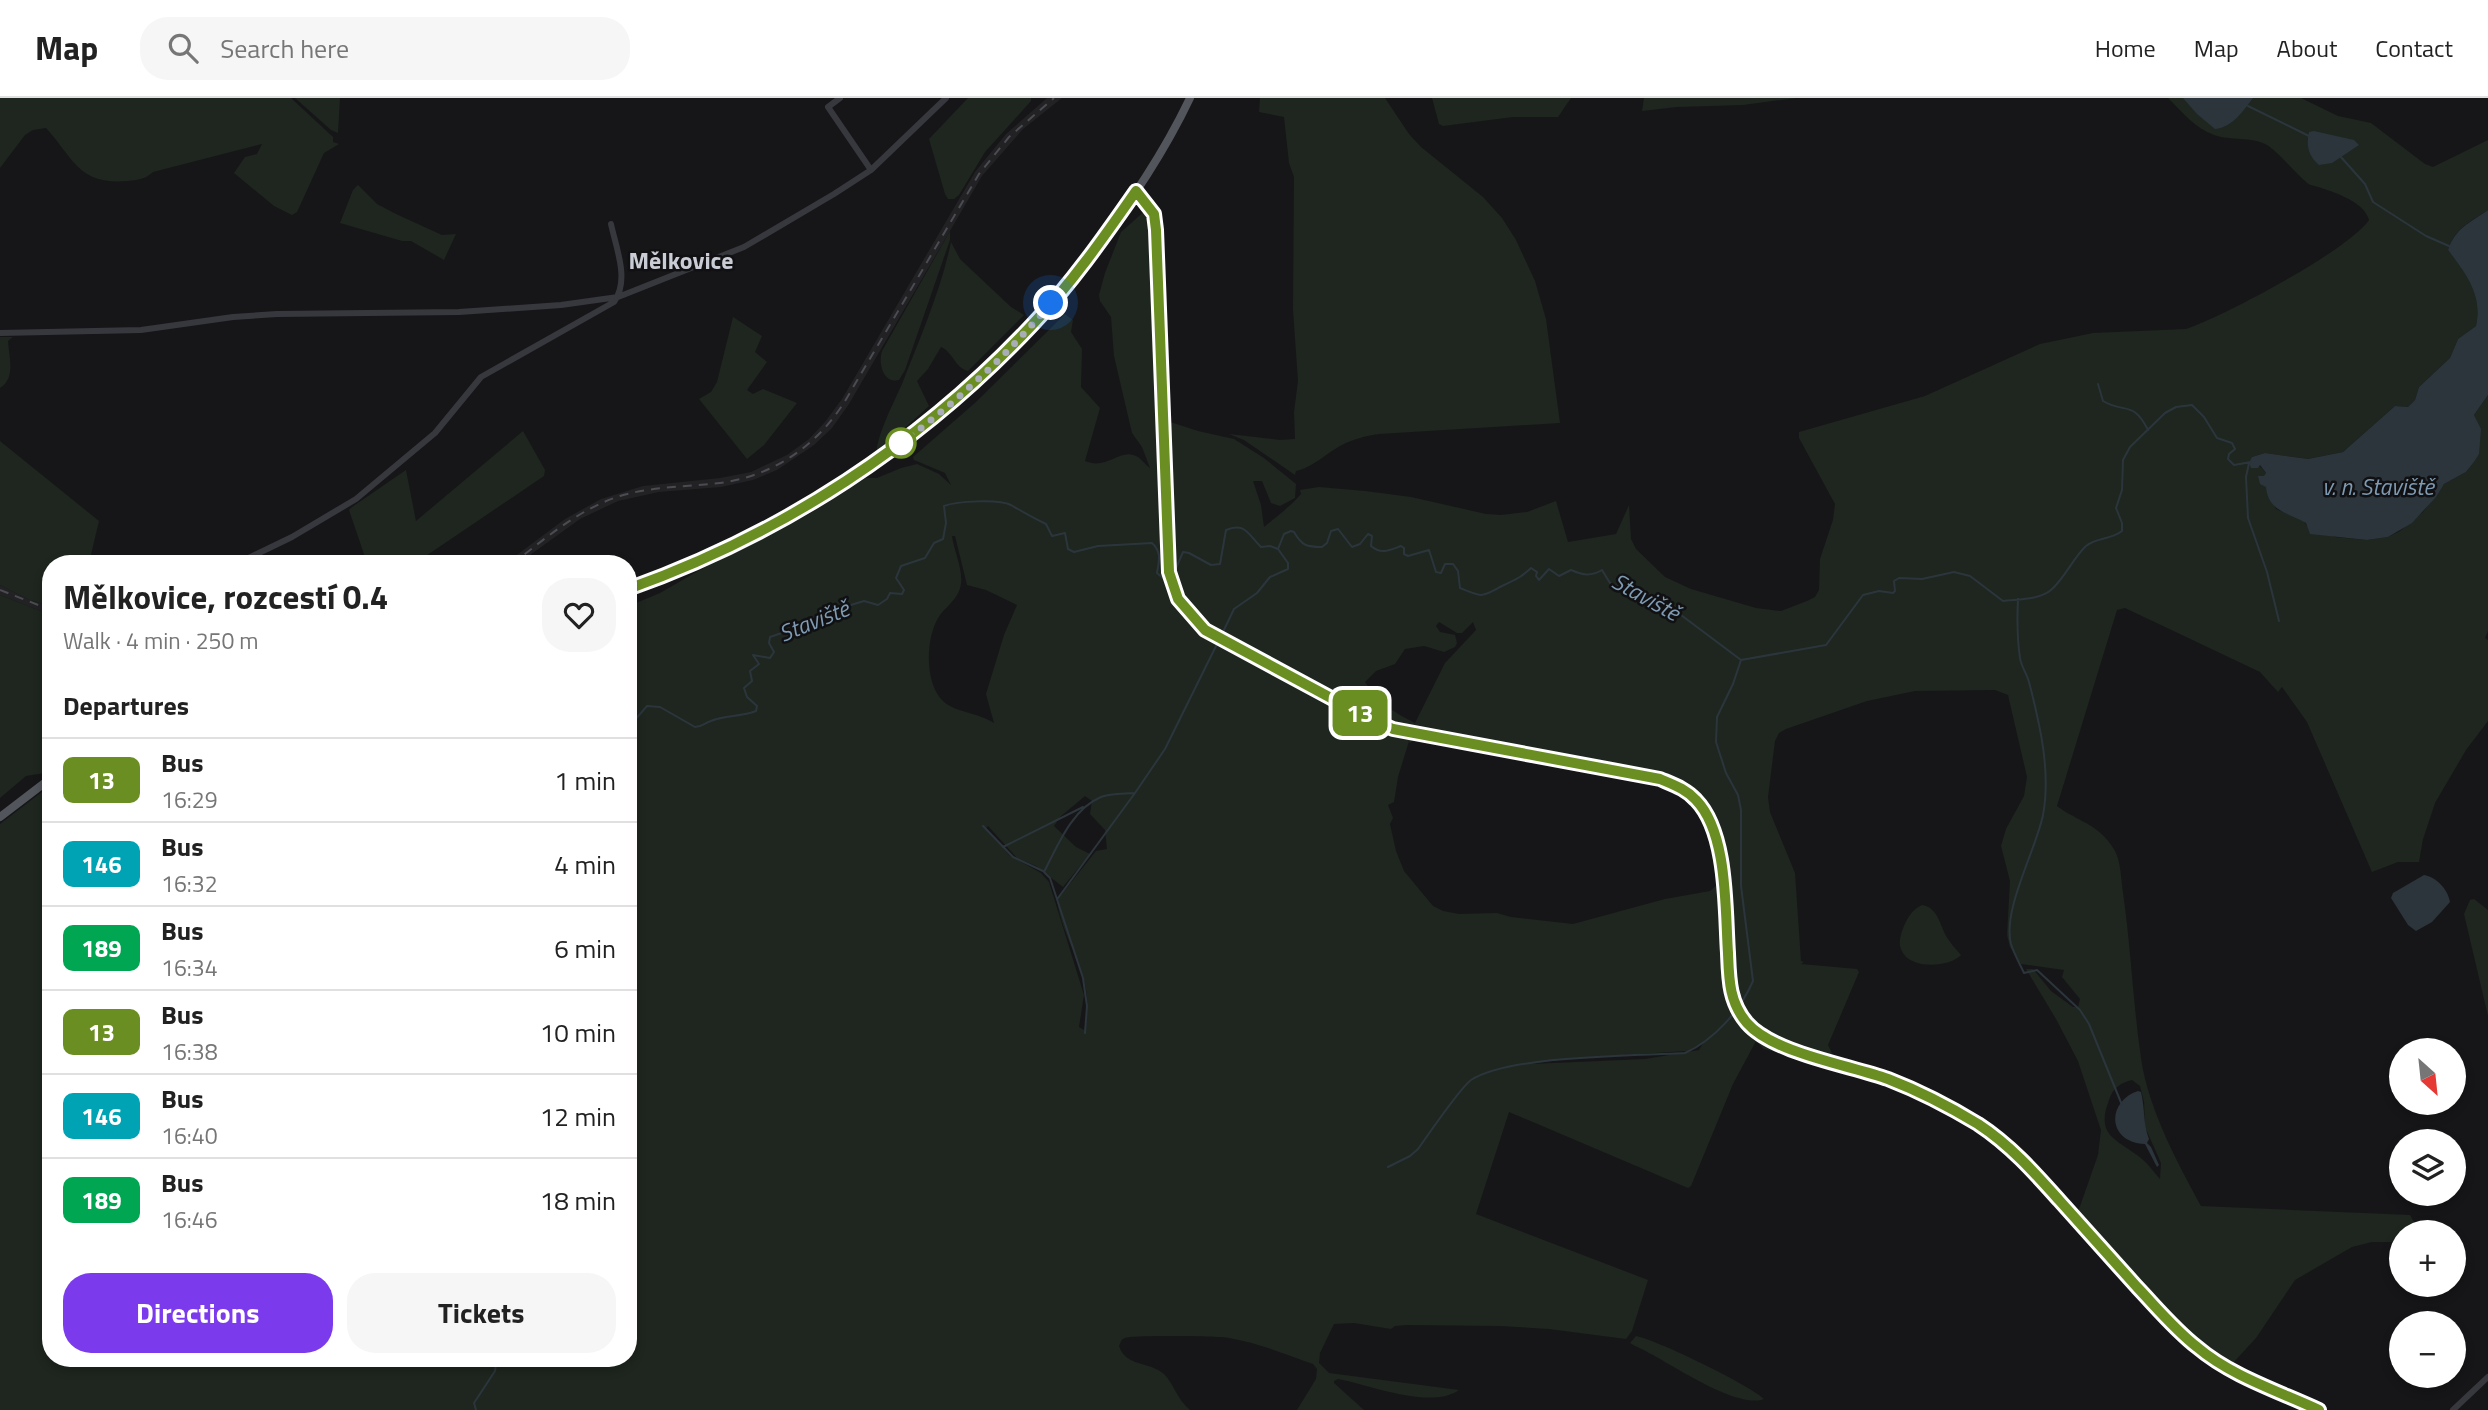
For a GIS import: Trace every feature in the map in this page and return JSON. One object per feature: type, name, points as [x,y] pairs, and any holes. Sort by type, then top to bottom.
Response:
[{"type":"main road","points":[[637,585],[715,554],[769,528],[842,485],[922,427],[978,379],[1035,322],[1100,244],[1136,191],[1190,98]]},
{"type":"main road","points":[[0,817],[42,785]]},
{"type":"street","points":[[840,98],[828,107],[871,170]]},
{"type":"street","points":[[0,333],[141,330],[233,317],[277,314],[459,312],[561,305],[618,297],[744,247],[871,170],[946,98]]},
{"type":"street","points":[[1136,191],[1154,214],[1156,230],[1169,572],[1178,599],[1205,630],[1393,729],[1660,779],[1682,788],[1698,801],[1710,820],[1717,839],[1725,899],[1728,980],[1738,1009],[1758,1034],[1777,1044],[1889,1079],[1936,1100],[1979,1125],[2020,1156],[2194,1346],[2231,1370],[2319,1410]]},
{"type":"street","points":[[255,555],[292,537],[356,499],[435,433],[481,377],[614,302],[623,277],[611,224]]},
{"type":"street","points":[[2453,1410],[2488,1377]]},
{"type":"shaded area","points":[[0,98],[291,98],[333,137],[333,142],[339,144],[324,153],[297,212],[292,215],[274,206],[234,173],[245,157],[257,154],[262,144],[153,172],[138,180],[111,181],[98,179],[79,168],[46,128],[33,130],[25,135],[0,168]]},
{"type":"shaded area","points":[[295,98],[340,98],[338,133],[331,130]]},
{"type":"shaded area","points":[[968,98],[1031,98],[1031,101],[985,152],[959,195],[948,199],[929,139]]},
{"type":"shaded area","points":[[1047,98],[1062,98],[1023,129],[982,176],[849,404],[832,428],[814,445],[777,470],[753,480],[721,487],[659,492],[618,501],[580,519],[530,555],[517,555],[565,519],[601,499],[643,486],[751,472],[787,455],[809,439],[842,399],[975,172],[1006,134]]},
{"type":"shaded area","points":[[1260,98],[1385,98],[1421,147],[1483,197],[1502,218],[1516,240],[1535,281],[1546,319],[1560,423],[1379,434],[1340,446],[1313,464],[1296,471],[1295,475],[1244,440],[1229,434],[1280,440],[1295,439],[1294,412],[1298,381],[1293,310],[1294,177],[1289,163],[1284,117],[1259,112]]},
{"type":"shaded area","points":[[1432,98],[1571,98],[1558,117],[1513,117],[1443,126],[1439,124]]},
{"type":"shaded area","points":[[1644,98],[1796,98],[1743,105],[1642,111]]},
{"type":"shaded area","points":[[2168,98],[2301,98],[2338,116],[2371,123],[2425,164],[2433,167],[2488,140],[2488,210],[2459,231],[2448,250],[2467,276],[2475,294],[2478,315],[2476,326],[2458,339],[2450,358],[2419,387],[2415,400],[2408,407],[2395,406],[2343,452],[2308,459],[2265,453],[2252,457],[2266,473],[2265,476],[2258,476],[2267,487],[2276,509],[2303,520],[2308,527],[2335,537],[2367,540],[2388,537],[2423,512],[2444,484],[2466,472],[2474,462],[2477,423],[2474,415],[2488,395],[2488,631],[2485,638],[2488,640],[2488,721],[2466,750],[2435,803],[2423,839],[2419,862],[2398,862],[2372,872],[2307,722],[2282,687],[2278,692],[2260,672],[2125,608],[2117,610],[2057,806],[2102,834],[2117,855],[2145,1077],[2165,1134],[2201,1206],[2410,1215],[2413,1220],[2389,1220],[2389,1242],[2372,1242],[2352,1247],[2295,1280],[2256,1338],[2233,1363],[2215,1355],[2173,1319],[2078,1212],[2098,1155],[2101,1130],[2078,1061],[2026,969],[2033,969],[2051,991],[2073,1007],[2078,1007],[2080,999],[2062,977],[2064,970],[2021,964],[2010,947],[2007,935],[2010,881],[2001,846],[2006,829],[2024,796],[2027,777],[2008,695],[1995,690],[1915,691],[1867,701],[1786,729],[1779,733],[1775,741],[1768,797],[1770,812],[1795,873],[1801,961],[1804,962],[1801,964],[1857,969],[1859,972],[1828,1045],[1832,1053],[1823,1064],[1764,1049],[1756,1041],[1733,1084],[1688,1188],[1509,1112],[1476,1214],[1648,1280],[1632,1331],[1626,1339],[1500,1326],[1407,1325],[1391,1329],[1354,1323],[1334,1324],[1320,1353],[1319,1363],[1329,1373],[1459,1390],[1447,1396],[1417,1397],[1338,1379],[1334,1381],[1364,1410],[1297,1410],[1316,1379],[1317,1369],[1313,1364],[1271,1349],[1222,1337],[1143,1336],[1122,1340],[1119,1346],[1122,1353],[1132,1361],[1164,1374],[1190,1410],[0,1410],[0,824],[42,792],[42,1367],[637,1367],[637,603],[809,514],[866,478],[877,478],[917,464],[939,474],[951,485],[945,473],[914,460],[913,457],[976,402],[1065,314],[1073,320],[1071,332],[1082,349],[1081,387],[1100,408],[1085,461],[1100,463],[1131,454],[1150,468],[1142,447],[1132,433],[1114,356],[1111,317],[1099,295],[1121,232],[1147,209],[1150,219],[1158,418],[1234,439],[1264,458],[1296,484],[1295,498],[1280,506],[1271,503],[1262,481],[1253,481],[1261,505],[1264,527],[1301,494],[1300,490],[1319,487],[1411,497],[1501,515],[1527,512],[1556,501],[1568,542],[1616,534],[1629,505],[1631,539],[1636,549],[1665,577],[1691,589],[1756,608],[1781,611],[1815,597],[1819,590],[1820,559],[1833,520],[1835,504],[1799,438],[1799,432],[1925,396],[2040,344],[2093,333],[2186,329],[2227,311],[2312,265],[2357,233],[2369,220],[2366,213],[2353,201],[2308,183],[2267,145],[2254,140],[2221,137],[2207,132]],"holes":[[[952,536],[955,536],[967,585],[986,590],[1017,605],[1004,635],[986,694],[994,723],[944,702],[937,694],[930,673],[931,635],[940,615],[956,597],[961,584],[961,572]],[[1439,622],[1457,633],[1462,633],[1473,622],[1476,630],[1445,663],[1415,723],[1387,706],[1365,682],[1376,671],[1395,664],[1405,649],[1424,646],[1444,652],[1455,647],[1455,635],[1440,632],[1436,626]],[[1413,740],[1576,767],[1658,784],[1681,796],[1699,815],[1709,839],[1717,885],[1710,891],[1665,899],[1573,924],[1497,913],[1459,914],[1443,911],[1433,906],[1404,871],[1390,824],[1393,818],[1388,805],[1394,802],[1409,741],[1410,743]],[[1085,796],[1092,801],[1090,814],[1105,830],[1107,849],[1096,851],[1057,900],[1087,994],[1084,1030],[1079,1027],[1084,995],[1049,882],[1041,873],[1009,855],[986,828],[988,826],[1017,858],[1036,866],[1063,887],[1090,854],[1076,847],[1054,826],[1060,817]],[[1703,1043],[1699,1050],[1645,1059],[1531,1064],[1574,1058],[1687,1051]],[[2132,1080],[2140,1086],[2145,1127],[2161,1163],[2160,1179],[2143,1160],[2115,1139],[2106,1128],[2106,1111],[2115,1089]]]},
{"type":"shaded area","points":[[358,185],[377,204],[396,214],[442,235],[456,234],[444,260],[411,241],[402,241],[340,223],[353,190]]},
{"type":"shaded area","points":[[950,231],[950,240],[905,370],[899,380],[889,379],[881,367],[882,351]]},
{"type":"shaded area","points":[[951,242],[960,259],[1011,307],[1024,315],[968,371],[960,367],[941,347],[917,381],[929,406],[877,453],[882,429],[936,296]]},
{"type":"shaded area","points":[[733,317],[762,336],[755,352],[767,362],[747,390],[753,394],[763,389],[797,403],[764,445],[747,459],[699,399],[711,392],[717,382]]},
{"type":"shaded area","points":[[0,337],[13,337],[8,341],[10,373],[0,388]]},
{"type":"shaded area","points":[[523,431],[545,470],[544,476],[427,555],[364,555],[349,510],[406,470],[416,521]]},
{"type":"shaded area","points":[[0,441],[99,521],[91,555],[42,555],[42,603],[0,585]]},
{"type":"shaded area","points":[[0,585],[42,603],[42,611],[0,595]]},
{"type":"shaded area","points":[[0,595],[42,611],[42,773],[26,776],[0,798]]},
{"type":"shaded area","points":[[2474,899],[2488,910],[2488,1016],[2464,914],[2470,900]]},
{"type":"shaded area","points":[[1922,905],[1935,913],[1948,939],[1961,955],[1948,962],[1929,965],[1912,961],[1905,956],[1900,946],[1902,932],[1911,914]]},
{"type":"shaded area","points":[[1636,1336],[1702,1363],[1764,1399],[1735,1397],[1699,1381],[1630,1343]]},
{"type":"water","points":[[2183,98],[2253,98],[2232,122],[2215,129]]},
{"type":"water","points":[[2309,132],[2354,140],[2359,145],[2332,163],[2319,165],[2312,158],[2308,146]]},
{"type":"water","name":"v. n. Staviště","points":[[2488,210],[2488,395],[2474,415],[2481,429],[2479,454],[2466,472],[2444,484],[2412,523],[2388,537],[2367,540],[2310,534],[2306,523],[2280,510],[2271,501],[2258,476],[2264,476],[2266,473],[2260,465],[2258,468],[2251,468],[2249,463],[2252,457],[2265,453],[2308,459],[2343,452],[2395,406],[2408,407],[2415,400],[2419,387],[2450,358],[2458,339],[2476,326],[2478,314],[2475,294],[2448,250],[2459,231]]},
{"type":"water","points":[[2424,875],[2441,884],[2450,902],[2432,922],[2416,931],[2408,925],[2391,898],[2393,893]]},
{"type":"water","points":[[2138,1091],[2141,1092],[2149,1139],[2147,1143],[2159,1165],[2157,1167],[2145,1144],[2132,1142],[2123,1136],[2115,1121],[2121,1103]]},
{"type":"waterway","points":[[2248,106],[2309,136]]},
{"type":"waterway","points":[[2340,156],[2365,184],[2373,202],[2426,236],[2449,246]]},
{"type":"waterway","points":[[2098,384],[2103,401],[2133,411],[2148,430]]},
{"type":"waterway","name":"Staviště","points":[[1173,575],[1183,552],[1211,565],[1220,564],[1226,530],[1232,528],[1242,528],[1261,547],[1278,549],[1284,534],[1291,531],[1305,545],[1322,547],[1327,543],[1331,531],[1338,529],[1352,547],[1360,544],[1368,534],[1372,536],[1371,546],[1378,550],[1386,551],[1401,546],[1404,548],[1404,554],[1408,556],[1429,550],[1436,572],[1441,573],[1445,564],[1453,564],[1458,571],[1460,588],[1478,595],[1486,594],[1514,580],[1531,568],[1537,572],[1539,580],[1549,569],[1559,576],[1571,570],[1586,574],[1602,570],[1610,583],[1681,615],[1741,660],[1826,645],[1863,595],[1879,591],[1893,593],[1894,581],[1899,578],[1922,579],[1954,572],[1970,576],[2003,601],[2041,596],[2056,585],[2086,546],[2122,531],[2116,508],[2122,490],[2123,460],[2130,447],[2165,413],[2176,407],[2192,405],[2204,417],[2217,438],[2232,443],[2235,449],[2228,459],[2234,465],[2251,462]]},
{"type":"waterway","points":[[2249,463],[2246,477],[2248,518],[2267,572],[2279,621]]},
{"type":"waterway","name":"Staviště","points":[[637,718],[647,706],[660,707],[695,727],[716,719],[756,711],[757,706],[747,697],[744,688],[752,681],[750,671],[759,664],[753,655],[770,658],[774,652],[769,643],[770,637],[799,627],[818,615],[864,601],[878,605],[887,599],[890,593],[902,594],[904,590],[896,578],[901,566],[925,558],[934,543],[943,539],[946,523],[944,506],[950,504],[988,501],[1011,505],[1046,524],[1052,536],[1065,533],[1068,549],[1074,552],[1098,546],[1152,543],[1159,553],[1157,573],[1164,579],[1169,578]]},
{"type":"waterway","points":[[1222,634],[1234,609],[1257,593],[1270,577],[1288,569],[1288,563],[1278,549]]},
{"type":"waterway","points":[[2018,599],[2020,658],[2037,714],[2046,782],[2043,815],[2011,914],[2011,944],[2024,973],[2037,970],[2080,1010],[2089,1024],[2122,1105]]},
{"type":"waterway","points":[[1085,1033],[1087,1006],[1083,978],[1050,878],[1044,872],[1067,829],[1082,810],[1101,797],[1135,793],[1165,749],[1219,640]]},
{"type":"waterway","points":[[1388,1167],[1418,1149],[1471,1080],[1490,1072],[1543,1061],[1685,1053],[1716,1032],[1741,1003],[1753,981],[1741,886],[1741,810],[1738,795],[1726,773],[1716,742],[1717,717],[1741,660]]},
{"type":"waterway","points":[[1058,898],[1135,793]]},
{"type":"waterway","points":[[1003,847],[1083,807]]},
{"type":"waterway","points":[[983,826],[1013,857],[1043,871]]},
{"type":"waterway","name":"Staviště","points":[[476,1410],[474,1403],[496,1367]]},
{"type":"railway","points":[[524,555],[563,525],[591,508],[620,496],[645,490],[720,483],[758,474],[807,445],[834,417],[845,401],[979,174],[1009,137],[1054,98]]},
{"type":"railway","points":[[0,590],[42,606]]},
{"type":"bus line","name":"13","points":[[637,586],[715,554],[769,528],[842,485],[922,427],[978,379],[1035,322],[1100,244],[1136,191],[1154,214],[1156,230],[1169,572],[1178,599],[1205,630],[1393,729],[1660,779],[1682,788],[1698,801],[1710,820],[1717,839],[1725,899],[1728,980],[1738,1009],[1758,1034],[1777,1044],[1889,1079],[1936,1100],[1979,1125],[2020,1156],[2194,1346],[2231,1370],[2319,1410]]},
{"type":"district","name":"Mělkovice","points":[[681,261]]},
{"type":"route","points":[[901,443],[978,379],[1051,303]]}]
